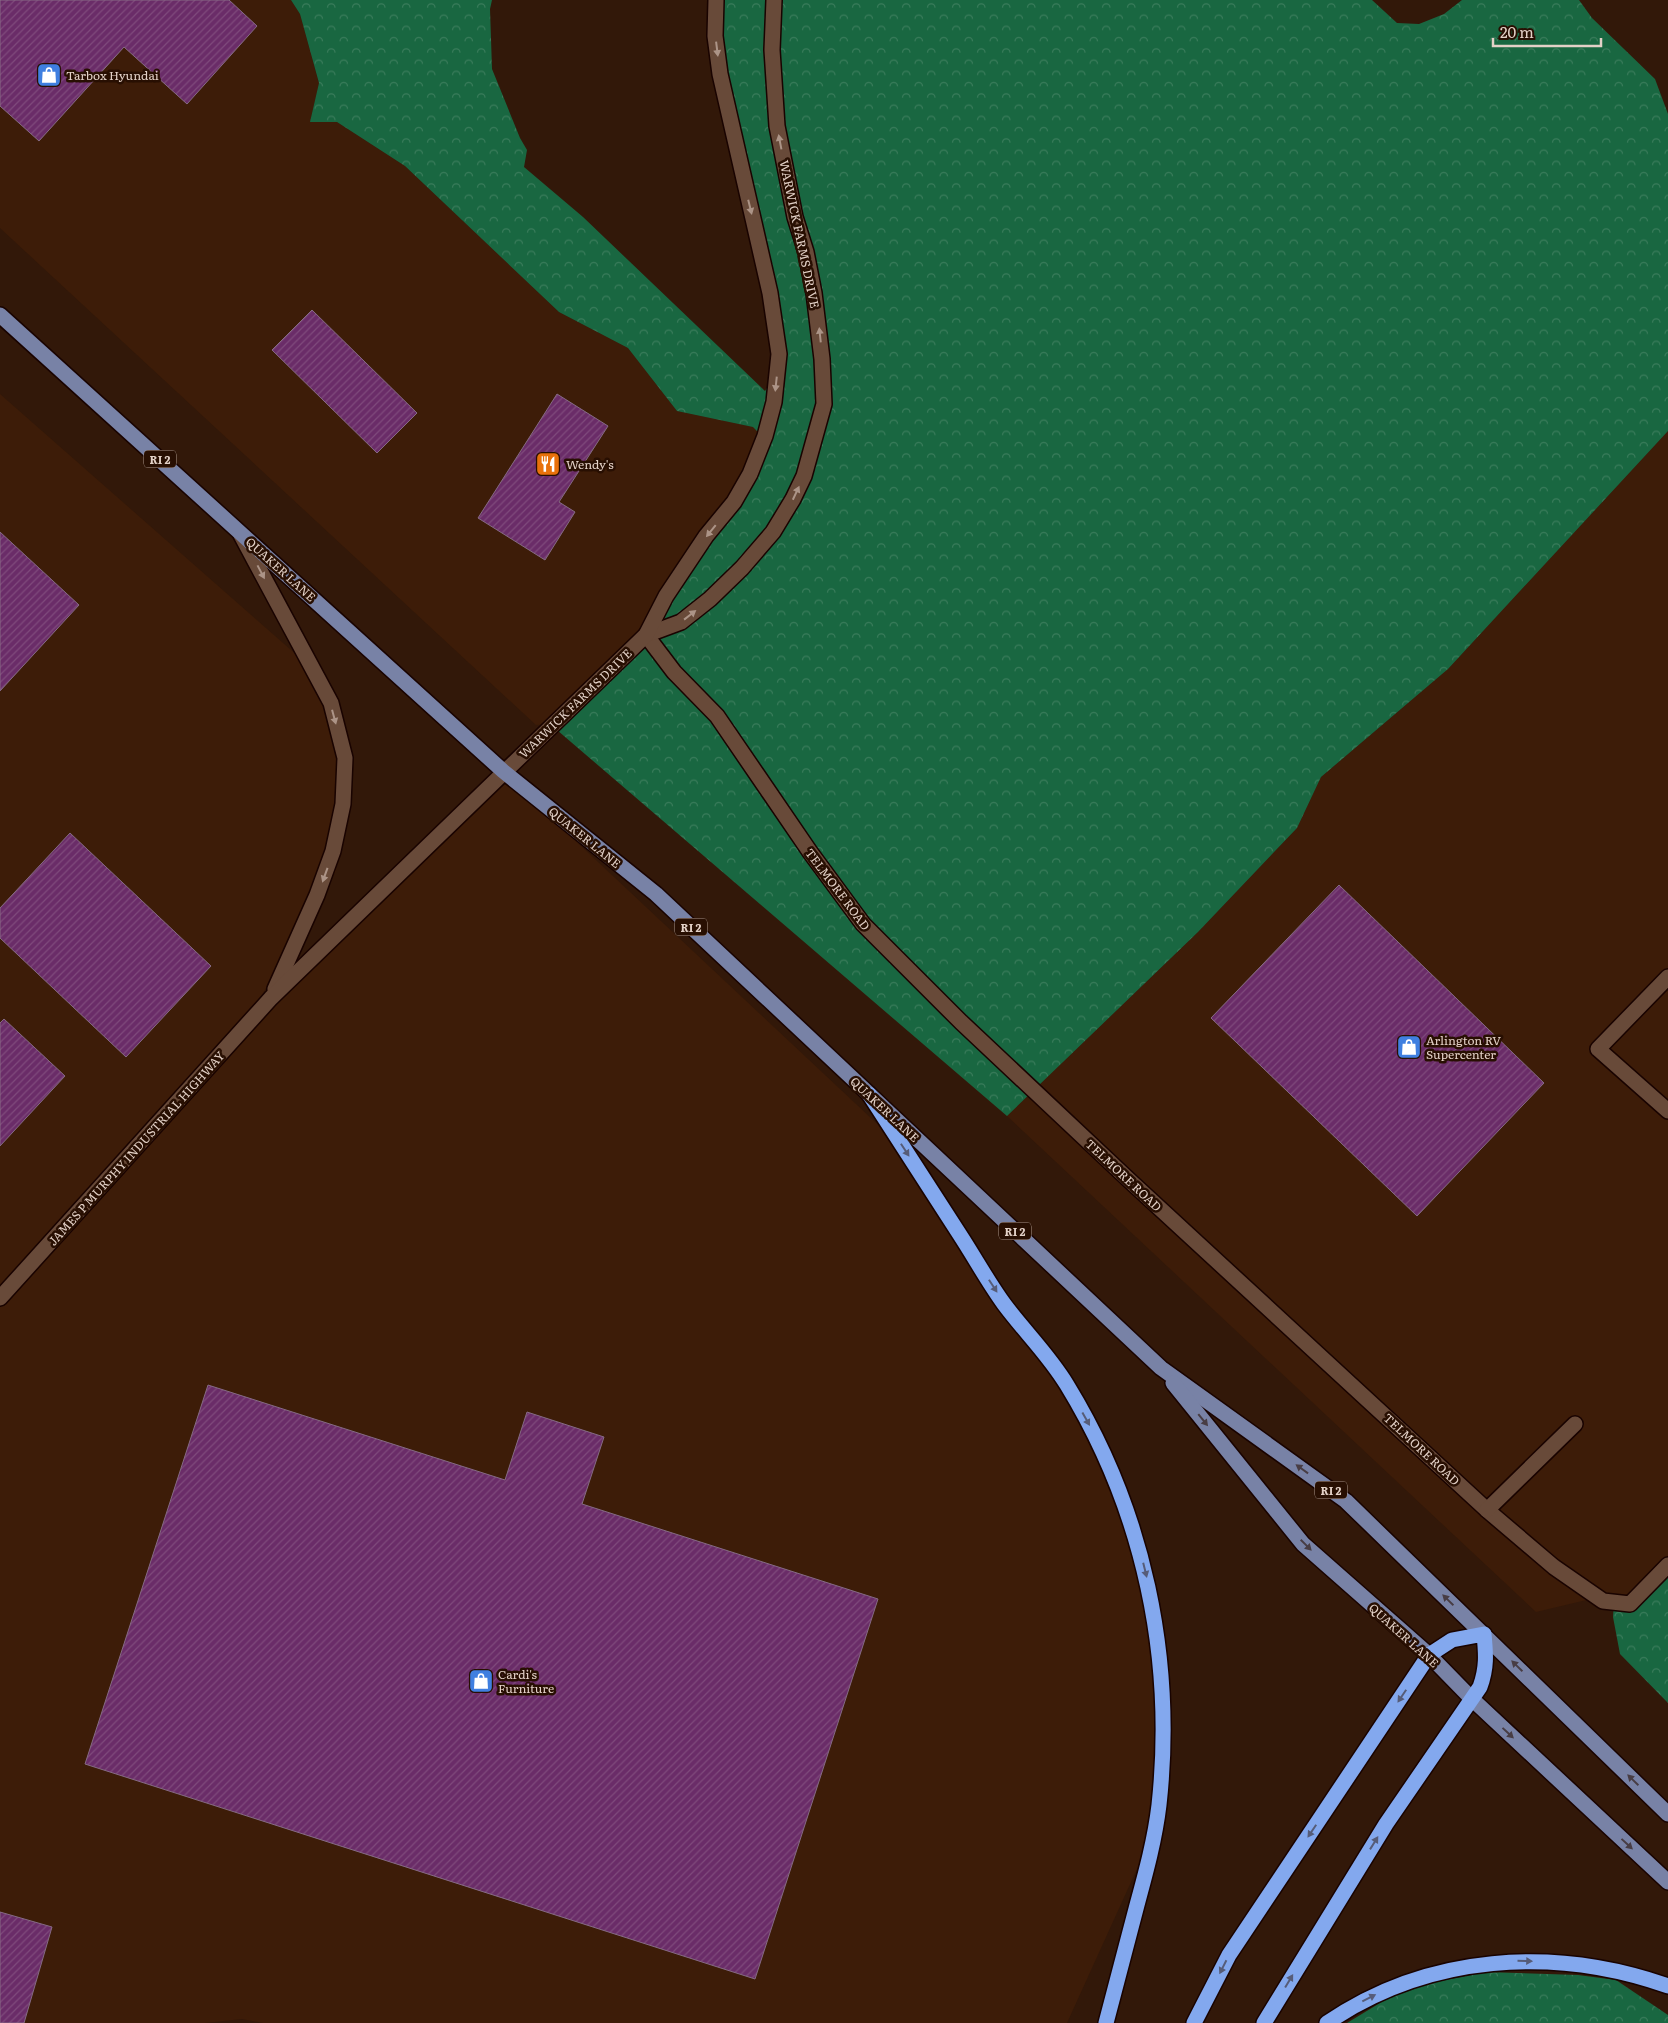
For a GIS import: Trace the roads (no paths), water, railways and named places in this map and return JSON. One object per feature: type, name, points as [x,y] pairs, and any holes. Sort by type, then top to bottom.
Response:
[{"type":"highway","points":[[869,1094],[1005,1304],[1040,1346],[1065,1382],[1089,1423],[1109,1466],[1140,1551],[1152,1599],[1159,1648],[1164,1752],[1158,1808],[1150,1854],[1106,2023]]},
{"type":"highway","points":[[1194,2023],[1229,1955],[1429,1655],[1452,1640],[1484,1634],[1487,1657],[1486,1672],[1472,1699],[1386,1824],[1264,2023]]},
{"type":"highway","points":[[1327,2023],[1350,2008],[1385,1990],[1466,1966],[1513,1961],[1560,1962],[1600,1967],[1668,1986]]},
{"type":"main road","name":"QUAKER LANE","points":[[0,315],[503,771],[656,894],[1161,1368],[1346,1501],[1668,1814]]},
{"type":"main road","name":"QUAKER LANE","points":[[1161,1368],[1303,1544],[1429,1655],[1472,1699],[1668,1882]]},
{"type":"street","name":"WARWICK FARMS DRIVE","points":[[503,771],[646,635],[671,590],[706,536],[734,502],[750,474],[774,402],[779,354],[770,293],[720,74],[715,36],[716,0]]},
{"type":"street","name":"WARWICK FARMS DRIVE","points":[[646,635],[680,622],[710,599],[742,568],[773,532],[793,499],[804,476],[824,404],[822,359],[814,293],[806,252],[795,217],[777,126],[772,50],[774,0]]},
{"type":"street","name":"JAMES P MURPHY INDUSTRIAL HIGHWAY","points":[[238,529],[330,703],[345,758],[343,804],[333,851],[317,895],[271,998]]},
{"type":"street","name":"TELMORE ROAD","points":[[646,635],[674,672],[717,716],[810,852],[863,924],[962,1022],[1112,1165],[1487,1510],[1554,1567],[1603,1601],[1630,1604],[1668,1565]]},
{"type":"street","name":"JAMES P MURPHY INDUSTRIAL HIGHWAY","points":[[0,1298],[271,998],[503,771]]},
{"type":"street","points":[[1668,977],[1598,1049],[1668,1112]]},
{"type":"street","points":[[1487,1510],[1575,1424]]},
{"type":"place","name":"Tarbox Hyundai","points":[[49,75]]},
{"type":"place","name":"Wendy's","points":[[548,464]]},
{"type":"place","name":"Arlington RV Supercenter","points":[[1409,1047]]},
{"type":"place","name":"Cardi's Furniture","points":[[481,1681]]}]
